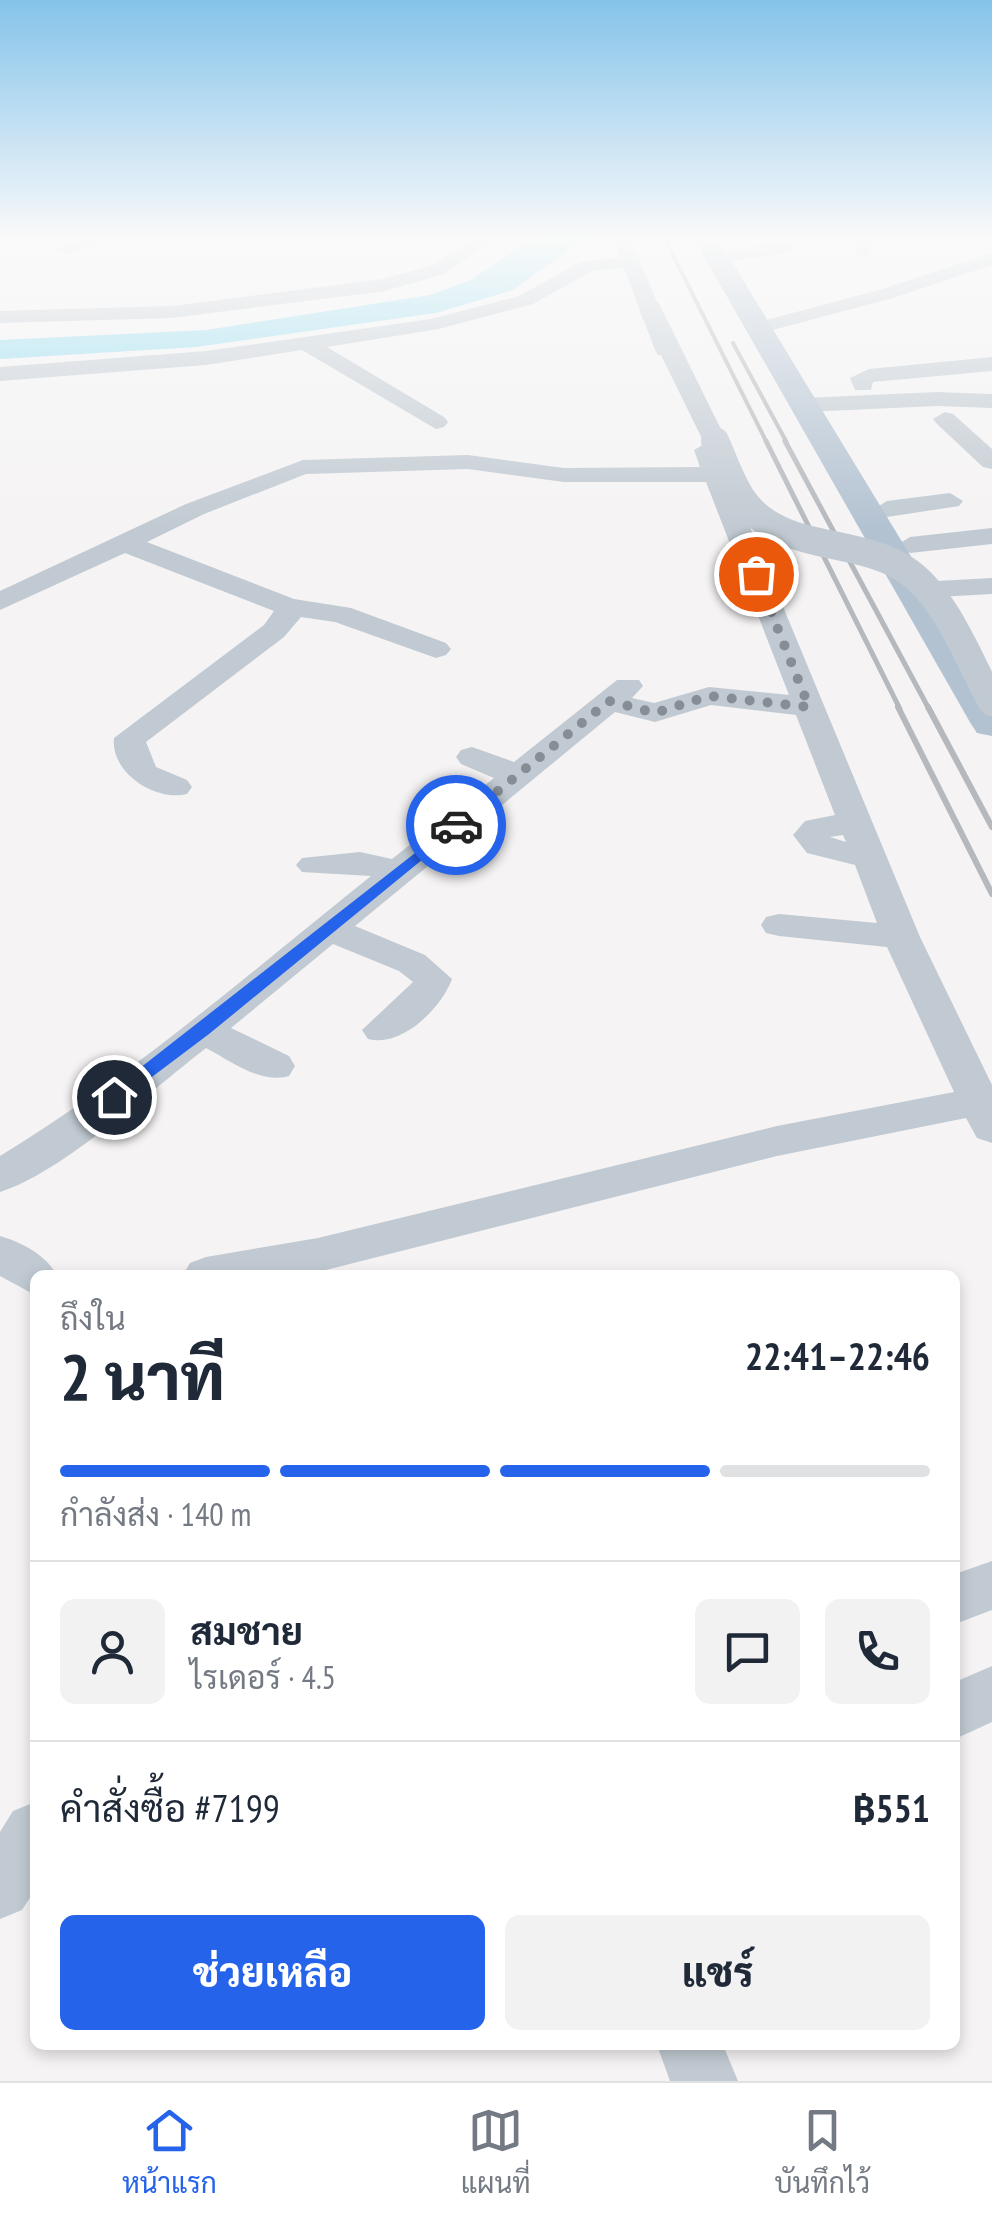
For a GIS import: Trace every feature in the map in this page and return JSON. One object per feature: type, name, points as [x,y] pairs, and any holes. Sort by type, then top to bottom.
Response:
[{"type":"main road","points":[[772,334],[992,724]]},
{"type":"main road","points":[[778,334],[813,405],[887,509],[992,680]]},
{"type":"street","points":[[0,374],[306,352],[373,334]]},
{"type":"street","points":[[262,1270],[318,1265],[778,1141],[986,1115],[868,858],[820,846],[810,835],[817,828],[854,823],[660,334]]},
{"type":"street","points":[[663,334],[746,504],[772,524],[809,540],[875,556],[910,572],[925,589],[992,702]]},
{"type":"street","points":[[356,337],[373,355]]},
{"type":"street","points":[[306,352],[436,422]]},
{"type":"street","points":[[881,401],[860,382],[861,378],[992,364]]},
{"type":"street","points":[[813,405],[992,400]]},
{"type":"street","points":[[876,427],[992,412]]},
{"type":"street","points":[[944,419],[992,462]]},
{"type":"street","points":[[0,602],[266,478],[303,468],[468,462],[564,475],[716,474]]},
{"type":"street","points":[[887,509],[950,502]]},
{"type":"street","points":[[910,545],[992,536]]},
{"type":"street","points":[[124,543],[287,606],[342,614],[436,649]]},
{"type":"street","points":[[41,558],[68,570]]},
{"type":"street","points":[[937,589],[992,586]]},
{"type":"street","points":[[175,787],[143,774],[128,747],[130,738],[274,631],[289,613],[287,606]]},
{"type":"street","points":[[0,1176],[55,1142],[203,1030],[619,693],[655,713],[709,696],[809,707]]},
{"type":"street","points":[[140,695],[185,695]]},
{"type":"street","points":[[472,758],[518,775]]},
{"type":"street","points":[[314,865],[360,864],[398,871]]},
{"type":"street","points":[[780,925],[901,937]]},
{"type":"street","points":[[327,928],[412,963],[433,979],[428,992],[382,1030]]},
{"type":"street","points":[[203,1030],[275,1066]]},
{"type":"street","points":[[0,1253],[30,1274]]},
{"type":"street","points":[[960,1597],[992,1585]]},
{"type":"street","points":[[960,1708],[992,1693]]},
{"type":"street","points":[[0,1888],[30,1842]]},
{"type":"street","points":[[692,2050],[704,2081]]},
{"type":"water","points":[[121,334],[287,334],[196,347],[0,359],[0,340]]},
{"type":"railway","points":[[713,334],[900,709]]},
{"type":"railway","points":[[733,343],[787,443]]},
{"type":"railway","points":[[785,441],[929,709]]},
{"type":"railway","points":[[898,707],[992,894]]},
{"type":"railway","points":[[928,707],[992,827]]},
{"type":"way so far","points":[[456,825],[609,701],[655,713],[709,696],[809,707],[756,574]]},
{"type":"route","points":[[114,1097],[456,825]]}]
